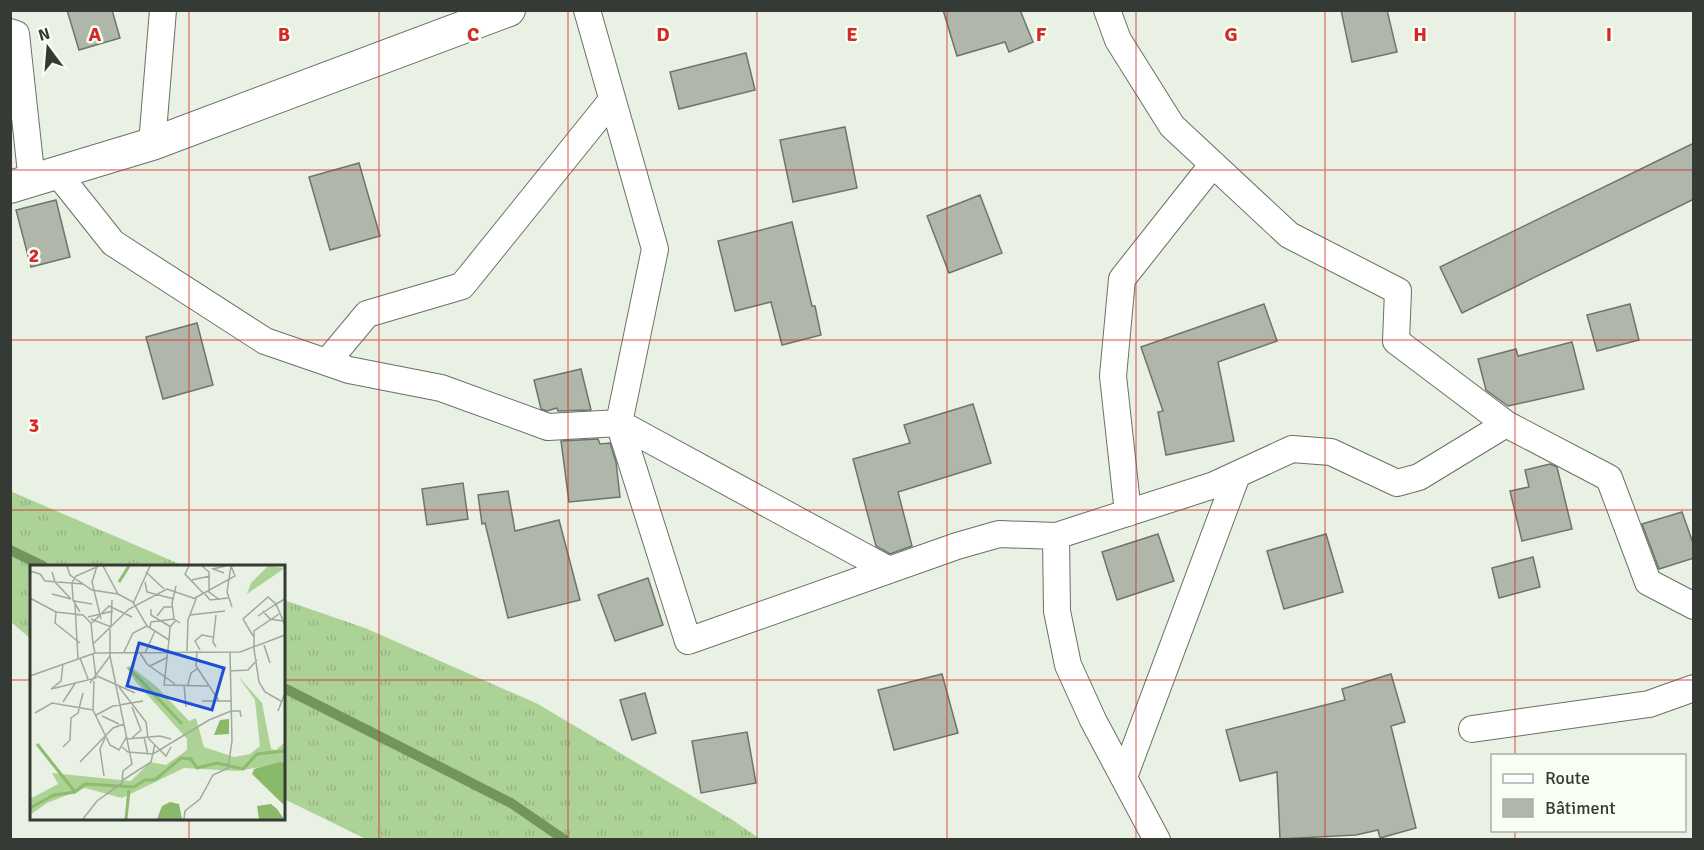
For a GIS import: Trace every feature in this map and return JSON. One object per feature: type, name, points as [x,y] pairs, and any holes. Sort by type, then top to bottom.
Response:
[{"type":"street","points":[[152,144],[163,10]]},
{"type":"street","points":[[34,181],[152,144],[509,10]]},
{"type":"street","points":[[587,10],[655,249],[619,423],[688,641],[957,546],[999,534],[1056,536],[1215,485],[1292,449],[1331,452],[1397,483],[1419,477],[1506,424]]},
{"type":"street","points":[[1107,10],[1118,40],[1172,126],[1289,235],[1398,291],[1396,340],[1506,424],[1609,478],[1648,582],[1694,606]]},
{"type":"street","points":[[10,32],[16,34],[34,181],[113,243],[265,341],[349,370],[441,388],[548,427],[619,423],[889,570]]},
{"type":"street","points":[[327,363],[367,314],[462,286],[612,100]]},
{"type":"street","points":[[1128,513],[1113,376],[1122,279],[1213,164]]},
{"type":"street","points":[[1124,777],[1237,475]]},
{"type":"street","points":[[1056,536],[1057,611],[1068,665],[1093,720],[1157,840]]},
{"type":"street","points":[[1472,729],[1649,704],[1694,688]]},
{"type":"green space","points":[[10,491],[182,565],[30,565],[30,638],[11,622]]},
{"type":"green space","points":[[285,600],[365,628],[538,704],[734,821],[760,839],[366,839],[285,799]]},
{"type":"building","points":[[67,10],[112,10],[120,38],[79,50]]},
{"type":"building","points":[[943,10],[1020,10],[1033,42],[1009,52],[1005,42],[957,56]]},
{"type":"building","points":[[1341,10],[1387,10],[1397,52],[1352,62]]},
{"type":"building","points":[[746,53],[755,90],[679,109],[670,72]]},
{"type":"building","points":[[845,127],[857,188],[793,202],[780,140]]},
{"type":"building","points":[[1694,143],[1694,199],[1462,313],[1440,267]]},
{"type":"building","points":[[359,163],[380,236],[330,250],[309,177]]},
{"type":"building","points":[[980,195],[1002,253],[949,273],[927,216]]},
{"type":"building","points":[[56,200],[70,257],[31,267],[16,210]]},
{"type":"building","points":[[792,222],[821,335],[782,345],[771,302],[735,311],[718,241]]},
{"type":"building","points":[[1264,304],[1277,341],[1218,362],[1234,441],[1166,455],[1158,412],[1163,411],[1141,347]]},
{"type":"building","points":[[1630,304],[1639,340],[1597,351],[1587,315]]},
{"type":"building","points":[[197,323],[213,385],[163,399],[146,337]]},
{"type":"building","points":[[1572,342],[1584,389],[1508,406],[1486,390],[1478,359],[1516,349],[1518,356]]},
{"type":"building","points":[[581,369],[591,410],[558,411],[557,408],[547,411],[541,409],[534,380]]},
{"type":"building","points":[[973,404],[991,463],[898,492],[912,546],[890,554],[876,546],[853,459],[910,443],[904,425]]},
{"type":"building","points":[[598,439],[600,444],[610,443],[616,462],[620,497],[569,502],[561,441]]},
{"type":"building","points":[[1550,464],[1557,467],[1572,529],[1522,541],[1510,491],[1529,487],[1525,470]]},
{"type":"building","points":[[463,483],[468,519],[427,525],[422,489]]},
{"type":"building","points":[[508,491],[515,531],[559,520],[580,600],[508,618],[485,523],[482,524],[478,495]]},
{"type":"building","points":[[1682,512],[1694,546],[1694,558],[1659,569],[1642,524]]},
{"type":"building","points":[[1158,534],[1174,581],[1117,600],[1102,552]]},
{"type":"building","points":[[1326,534],[1343,592],[1284,609],[1267,551]]},
{"type":"building","points":[[1533,557],[1540,587],[1499,598],[1492,568]]},
{"type":"building","points":[[648,578],[663,625],[615,641],[598,595]]},
{"type":"building","points":[[942,674],[958,733],[894,750],[878,690]]},
{"type":"building","points":[[1391,674],[1405,722],[1391,726],[1416,828],[1380,838],[1378,830],[1356,835],[1280,839],[1277,772],[1240,781],[1226,730],[1345,700],[1342,689]]},
{"type":"building","points":[[645,693],[656,733],[632,740],[620,700]]},
{"type":"building","points":[[747,732],[756,783],[701,793],[692,741]]},
{"type":"waterway","points":[[10,550],[41,565]]},
{"type":"waterway","points":[[285,689],[511,803],[565,840]]}]
